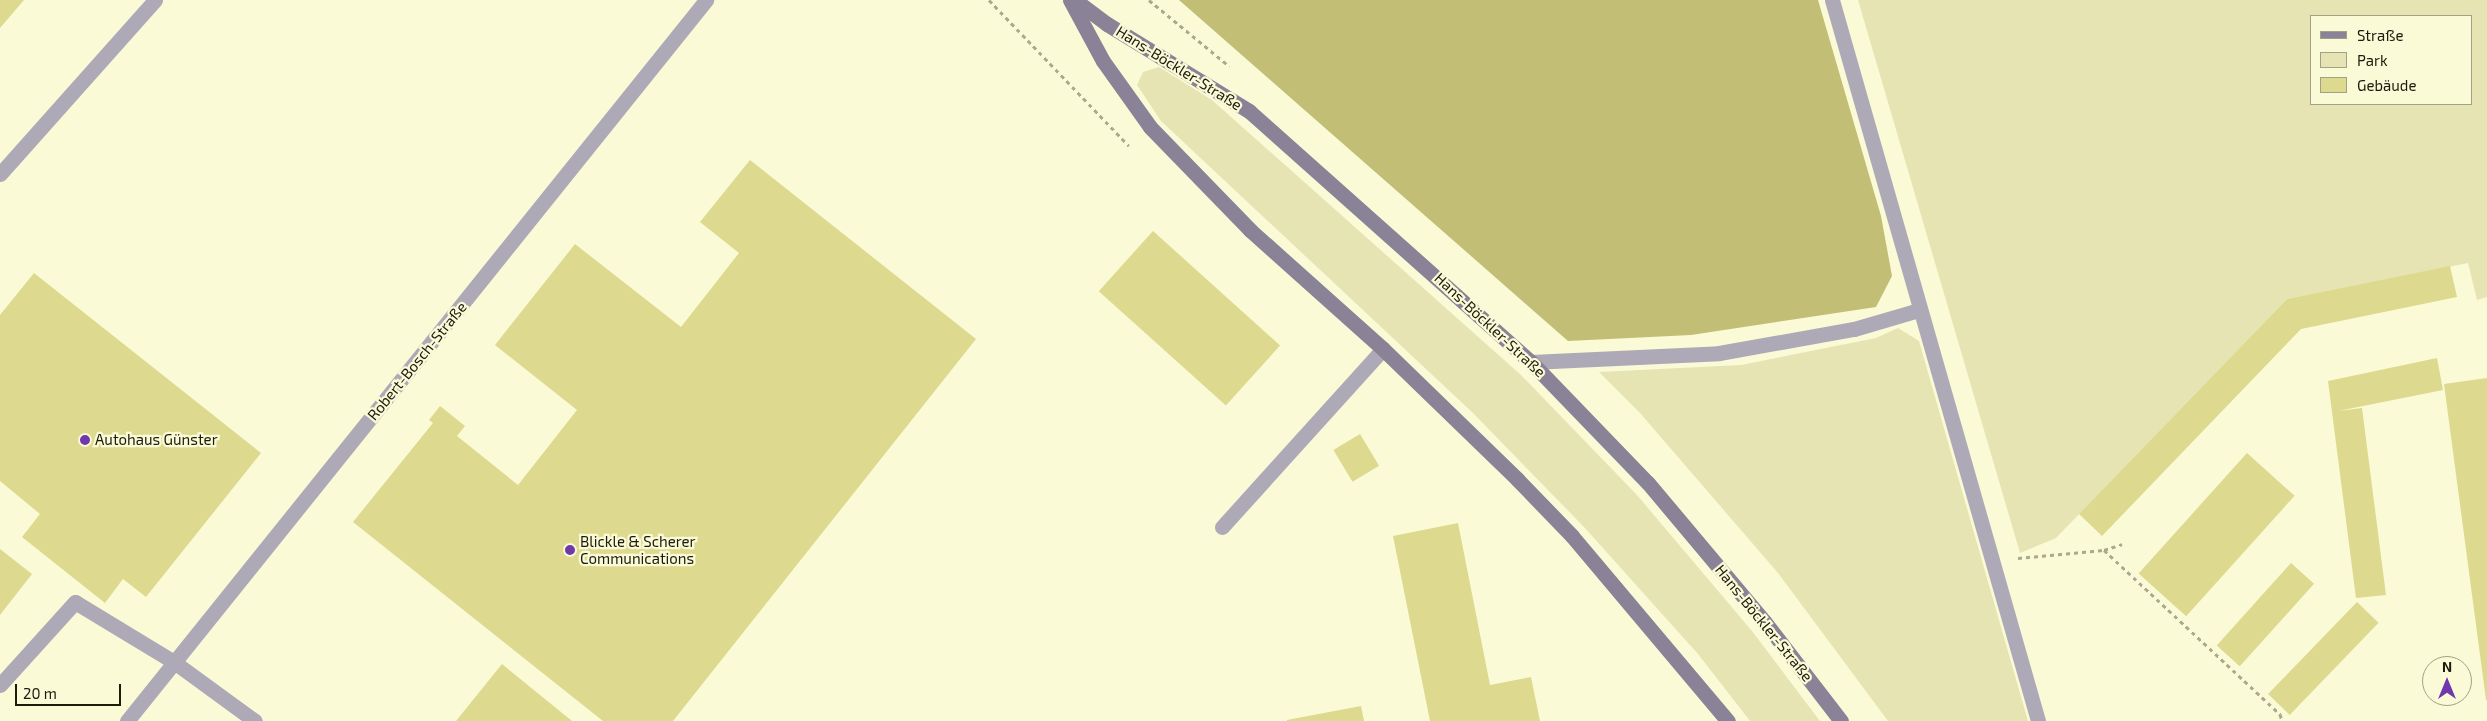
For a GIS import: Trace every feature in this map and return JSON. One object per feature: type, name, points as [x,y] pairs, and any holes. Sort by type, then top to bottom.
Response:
[{"type":"main road","name":"Hans-Böckler-Straße","points":[[1070,0],[1103,61],[1150,127],[1250,230],[1383,349],[1572,536],[1728,721]]},
{"type":"main road","name":"Hans-Böckler-Straße","points":[[1075,0],[1106,24],[1249,111],[1531,362],[1648,483],[1764,621],[1840,721]]},
{"type":"street","points":[[0,174],[154,0]]},
{"type":"street","name":"Robert-Bosch-Straße","points":[[127,721],[706,0]]},
{"type":"street","points":[[1832,0],[1918,310],[2038,721]]},
{"type":"street","points":[[1531,362],[1719,353],[1854,329],[1918,310]]},
{"type":"street","points":[[1222,527],[1383,349]]},
{"type":"street","points":[[0,685],[75,602],[174,662],[255,721]]},
{"type":"path","points":[[1990,554],[2030,559],[2104,550],[2122,544]]},
{"type":"path","points":[[2104,550],[2280,714],[2282,721]]},
{"type":"green space","points":[[1858,0],[2487,0],[2487,297],[2477,300],[2468,263],[2287,299],[2056,538],[2020,553]]},
{"type":"green space","points":[[1159,67],[1212,100],[1521,375],[1637,495],[1752,631],[1820,721],[1750,721],[1698,654],[1584,527],[1473,413],[1161,121],[1137,85],[1143,72]]},
{"type":"green space","points":[[1898,328],[1919,341],[2028,721],[1888,721],[1778,573],[1640,413],[1599,372],[1741,365],[1876,338]]},
{"type":"shaded area","points":[[1179,0],[1818,0],[1881,216],[1892,276],[1876,307],[1691,335],[1568,341]]},
{"type":"building","points":[[0,0],[24,0],[0,28]]},
{"type":"building","points":[[750,160],[976,339],[673,721],[603,721],[353,522],[433,423],[429,420],[440,406],[465,426],[457,436],[518,485],[577,410],[495,345],[575,244],[681,327],[739,253],[700,222]]},
{"type":"building","points":[[1153,231],[1280,345],[1226,406],[1099,291]]},
{"type":"building","points":[[2450,266],[2457,297],[2301,329],[2102,536],[2079,514],[2287,299]]},
{"type":"building","points":[[34,273],[261,453],[146,597],[123,579],[105,603],[22,537],[40,514],[0,481],[0,315]]},
{"type":"building","points":[[2437,358],[2443,390],[2338,411],[2362,408],[2386,595],[2356,598],[2328,381]]},
{"type":"building","points":[[2487,378],[2487,700],[2486,700],[2444,384]]},
{"type":"building","points":[[1360,434],[1379,466],[1352,482],[1333,450]]},
{"type":"building","points":[[2247,453],[2295,496],[2186,616],[2139,573]]},
{"type":"building","points":[[1458,523],[1490,685],[1531,677],[1540,721],[1430,721],[1393,536]]},
{"type":"building","points":[[0,549],[32,574],[0,615]]},
{"type":"building","points":[[2291,563],[2314,584],[2240,666],[2217,645]]},
{"type":"building","points":[[2357,602],[2379,623],[2290,715],[2268,694]]},
{"type":"building","points":[[502,664],[572,721],[456,721]]},
{"type":"building","points":[[1361,706],[1364,721],[1287,721],[1287,720]]},
{"type":"place","name":"Autohaus Günster","points":[[85,440]]},
{"type":"place","name":"Blickle & Scherer Communications","points":[[570,550]]}]
